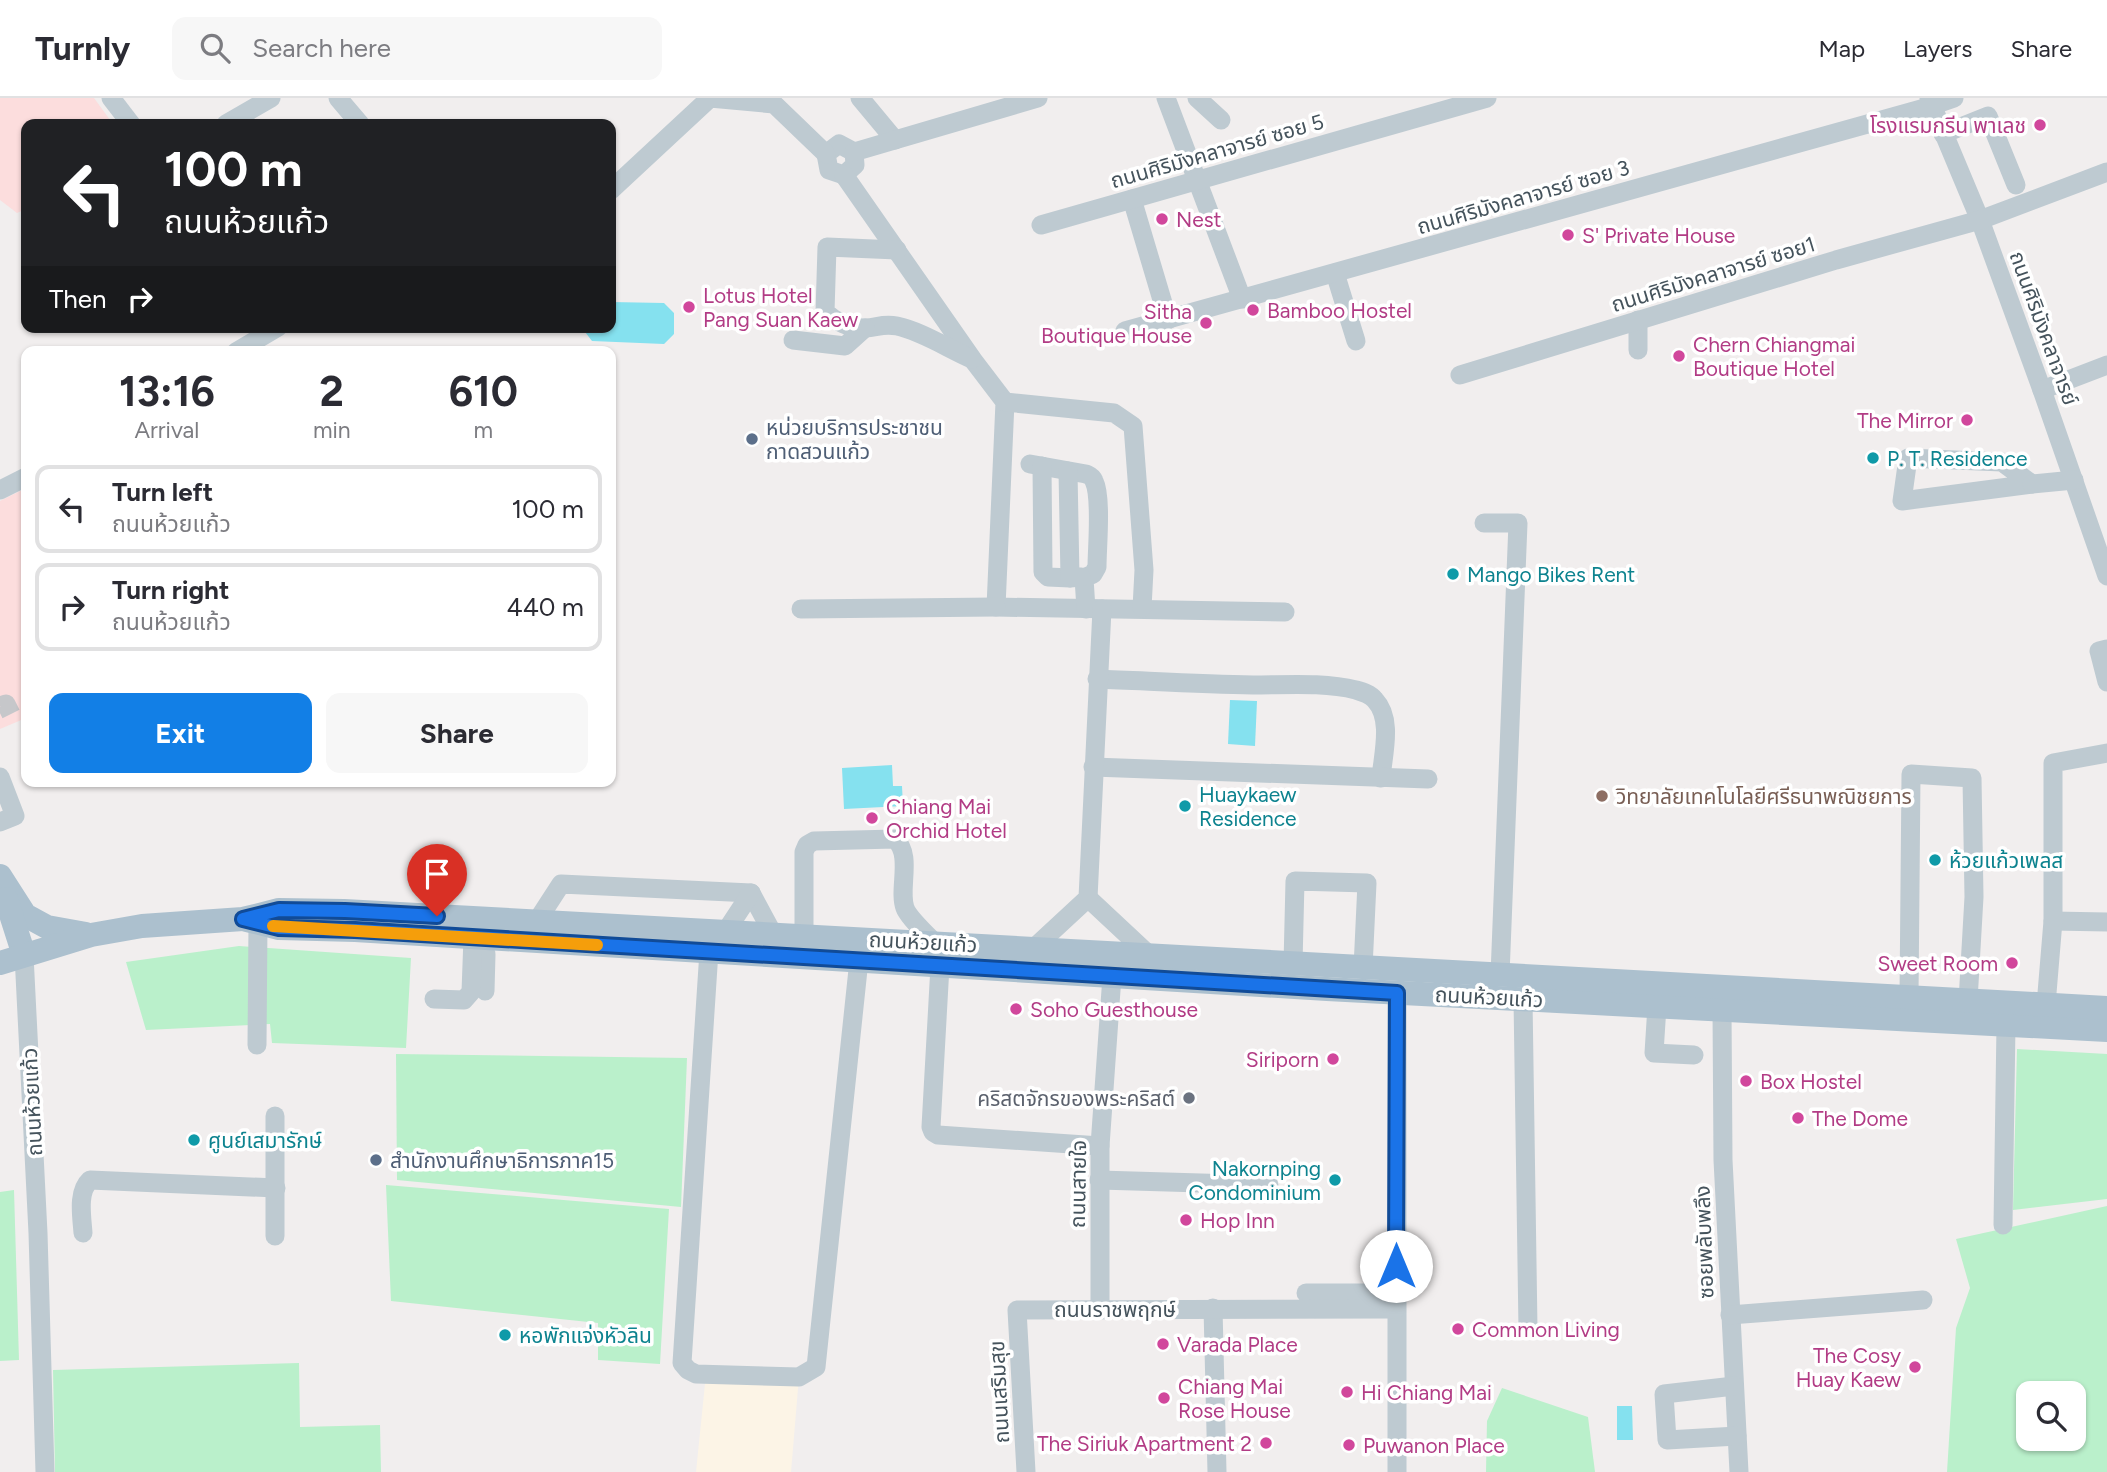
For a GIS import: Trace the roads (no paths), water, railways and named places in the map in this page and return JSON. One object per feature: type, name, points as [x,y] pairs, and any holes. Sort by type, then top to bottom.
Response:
[{"type":"main road","points":[[0,876],[25,915],[36,923],[91,935]]},
{"type":"main road","points":[[0,881],[24,955],[0,963]]},
{"type":"main road","name":"ถนนห้วยแก้ว","points":[[250,921],[279,910],[353,911],[804,935],[1112,976],[1398,981],[1500,975],[2107,1008]]},
{"type":"main road","name":"ถนนห้วยแก้ว","points":[[24,955],[91,935],[142,926],[250,921],[279,928],[859,960],[1034,948],[1363,968],[1398,981],[1523,999],[2107,1030]]},
{"type":"street","points":[[111,98],[127,119]]},
{"type":"street","points":[[235,119],[271,98]]},
{"type":"street","points":[[338,98],[356,119]]},
{"type":"street","points":[[616,185],[710,98],[774,104],[826,154],[829,170],[844,175],[1005,402],[996,607]]},
{"type":"street","points":[[860,98],[895,140]]},
{"type":"street","points":[[826,154],[839,145],[854,152],[1038,98]]},
{"type":"street","points":[[1166,98],[1242,299]]},
{"type":"street","points":[[1197,98],[1221,120]]},
{"type":"street","name":"ถนนศิริมังคลาจารย์ ซอย 5","points":[[1041,225],[1487,98]]},
{"type":"street","name":"ถนนศิริมังคลาจารย์ ซอย 3","points":[[1125,331],[1931,102],[1954,98]]},
{"type":"street","name":"ถนนศิริมังคลาจารย์","points":[[1931,102],[1980,220],[2106,565]]},
{"type":"street","points":[[1943,134],[1988,116],[2016,185]]},
{"type":"street","points":[[844,175],[855,165],[854,152]]},
{"type":"street","name":"ถนนศิริมังคลาจารย์ ซอย1","points":[[1460,375],[1836,260],[1980,220],[2107,172]]},
{"type":"street","points":[[1132,199],[1168,320]]},
{"type":"street","points":[[865,328],[842,323],[825,312],[827,247],[897,250]]},
{"type":"street","points":[[1335,273],[1356,341]]},
{"type":"street","points":[[1638,320],[1638,350]]},
{"type":"street","points":[[793,340],[845,346],[865,328],[875,325],[897,326],[973,360]]},
{"type":"street","points":[[245,346],[265,333]]},
{"type":"street","points":[[2042,390],[2107,365]]},
{"type":"street","points":[[1005,402],[1114,413],[1133,426],[1144,570],[1142,608]]},
{"type":"street","points":[[2032,484],[2002,462],[1908,458],[1902,501],[2074,480]]},
{"type":"street","points":[[1036,465],[1068,471],[1086,474],[1093,478],[1096,484],[1097,567],[1093,574],[1077,578],[1048,577],[1043,572],[1036,465]]},
{"type":"street","points":[[1034,948],[1088,898],[1097,679],[1094,609],[1077,578],[1068,471]]},
{"type":"street","points":[[0,490],[21,480]]},
{"type":"street","points":[[1484,523],[1518,523],[1500,975]]},
{"type":"street","points":[[801,609],[996,607],[1285,612]]},
{"type":"street","points":[[2107,649],[2099,651],[2107,682]]},
{"type":"street","points":[[1097,679],[1314,686],[1369,694],[1377,701],[1384,716],[1381,778]]},
{"type":"street","points":[[2046,1005],[2053,921],[2053,763],[2107,753]]},
{"type":"street","points":[[1093,767],[1428,779]]},
{"type":"street","points":[[1909,997],[1912,774],[1972,778],[1974,897],[1968,1001]]},
{"type":"street","points":[[0,777],[15,816],[0,822]]},
{"type":"street","points":[[804,935],[804,852],[807,845],[814,841],[895,839],[903,853],[905,908],[937,954],[931,1127],[933,1132],[938,1135],[1100,1146]]},
{"type":"street","points":[[1293,964],[1295,881],[1367,883],[1363,968]]},
{"type":"street","points":[[537,921],[561,884],[751,893]]},
{"type":"street","points":[[726,931],[751,893]]},
{"type":"street","points":[[751,893],[773,934]]},
{"type":"street","points":[[1088,898],[1148,954]]},
{"type":"street","points":[[250,921],[257,1045]]},
{"type":"street","points":[[2053,921],[2107,922]]},
{"type":"street","points":[[480,938],[485,991]]},
{"type":"street","points":[[434,999],[464,1000],[471,992],[480,938]]},
{"type":"street","points":[[709,951],[682,1363],[696,1374],[799,1377],[816,1367],[859,960]]},
{"type":"street","name":"ถนนห้วยแก้ว","points":[[24,955],[38,1233],[45,1472]]},
{"type":"street","name":"ถนนสายใจ","points":[[1100,1310],[1100,1146],[1112,976]]},
{"type":"street","points":[[1397,1472],[1398,981]]},
{"type":"street","points":[[1523,999],[1528,1329]]},
{"type":"street","points":[[1657,1006],[1654,1053],[1694,1055]]},
{"type":"street","name":"ซอยพลับพลึง","points":[[1722,1010],[1723,1160],[1739,1472]]},
{"type":"street","points":[[2003,1225],[2007,1025]]},
{"type":"street","points":[[275,1116],[275,1236]]},
{"type":"street","points":[[83,1233],[82,1194],[84,1186],[90,1180],[276,1188]]},
{"type":"street","points":[[1100,1180],[1269,1185]]},
{"type":"street","points":[[1306,1293],[1396,1301]]},
{"type":"street","points":[[1730,1315],[1923,1300]]},
{"type":"street","name":"ถนนราชพฤกษ์","points":[[1017,1310],[1213,1308],[1396,1301]]},
{"type":"street","points":[[1213,1308],[1217,1472]]},
{"type":"street","name":"ถนนเสริมสุข","points":[[1017,1310],[1026,1472]]},
{"type":"street","points":[[1734,1386],[1664,1394],[1667,1440],[1737,1436]]},
{"type":"water","points":[[616,302],[664,303],[674,313],[674,334],[664,344],[592,341],[586,333],[616,333]]},
{"type":"water","points":[[1230,700],[1257,701],[1255,746],[1228,744]]},
{"type":"water","points":[[892,765],[893,786],[902,786],[903,806],[844,809],[842,768]]},
{"type":"water","points":[[1617,1406],[1632,1406],[1633,1440],[1617,1440]]},
{"type":"tunnel","points":[[0,706],[6,704],[11,714]]},
{"type":"place","name":"โรงแรมกรีน พาเลช","points":[[2040,125]]},
{"type":"place","name":"Nest","points":[[1162,219]]},
{"type":"place","name":"S' Private House","points":[[1568,235]]},
{"type":"place","name":"Lotus Hotel Pang Suan Kaew","points":[[689,307]]},
{"type":"place","name":"Bamboo Hostel","points":[[1253,310]]},
{"type":"place","name":"Sitha Boutique House","points":[[1206,323]]},
{"type":"place","name":"Chern Chiangmai Boutique Hotel","points":[[1679,356]]},
{"type":"place","name":"The Mirror","points":[[1967,420]]},
{"type":"place","name":"หน่วยบริการประชาชน กาดสวนแก้ว","points":[[752,439]]},
{"type":"place","name":"P. T. Residence","points":[[1873,458]]},
{"type":"place","name":"Mango Bikes Rent","points":[[1453,574]]},
{"type":"place","name":"วิทยาลัยเทคโนโลยีศรีธนาพณิชยการ","points":[[1602,796]]},
{"type":"place","name":"Huaykaew Residence","points":[[1185,806]]},
{"type":"place","name":"Chiang Mai Orchid Hotel","points":[[872,818]]},
{"type":"place","name":"ห้วยแก้วเพลส","points":[[1935,860]]},
{"type":"place","name":"Sweet Room","points":[[2012,963]]},
{"type":"place","name":"Soho Guesthouse","points":[[1016,1009]]},
{"type":"place","name":"Siriporn","points":[[1333,1059]]},
{"type":"place","name":"Box Hostel","points":[[1746,1081]]},
{"type":"place","name":"คริสตจักรของพระคริสต์","points":[[1189,1098]]},
{"type":"place","name":"The Dome","points":[[1798,1118]]},
{"type":"place","name":"ศูนย์เสมารักษ์","points":[[194,1140]]},
{"type":"place","name":"สำนักงานศึกษาธิการภาค15","points":[[376,1160]]},
{"type":"place","name":"Nakornping Condominium","points":[[1335,1180]]},
{"type":"place","name":"Hop Inn","points":[[1186,1220]]},
{"type":"place","name":"Common Living","points":[[1458,1329]]},
{"type":"place","name":"หอพักแจ่งหัวลิน","points":[[505,1335]]},
{"type":"place","name":"Varada Place","points":[[1163,1344]]},
{"type":"place","name":"The Cosy Huay Kaew","points":[[1915,1367]]},
{"type":"place","name":"Hi Chiang Mai","points":[[1347,1392]]},
{"type":"place","name":"Chiang Mai Rose House","points":[[1164,1398]]},
{"type":"place","name":"The Siriuk Apartment 2","points":[[1266,1443]]},
{"type":"place","name":"Puwanon Place","points":[[1349,1445]]}]
